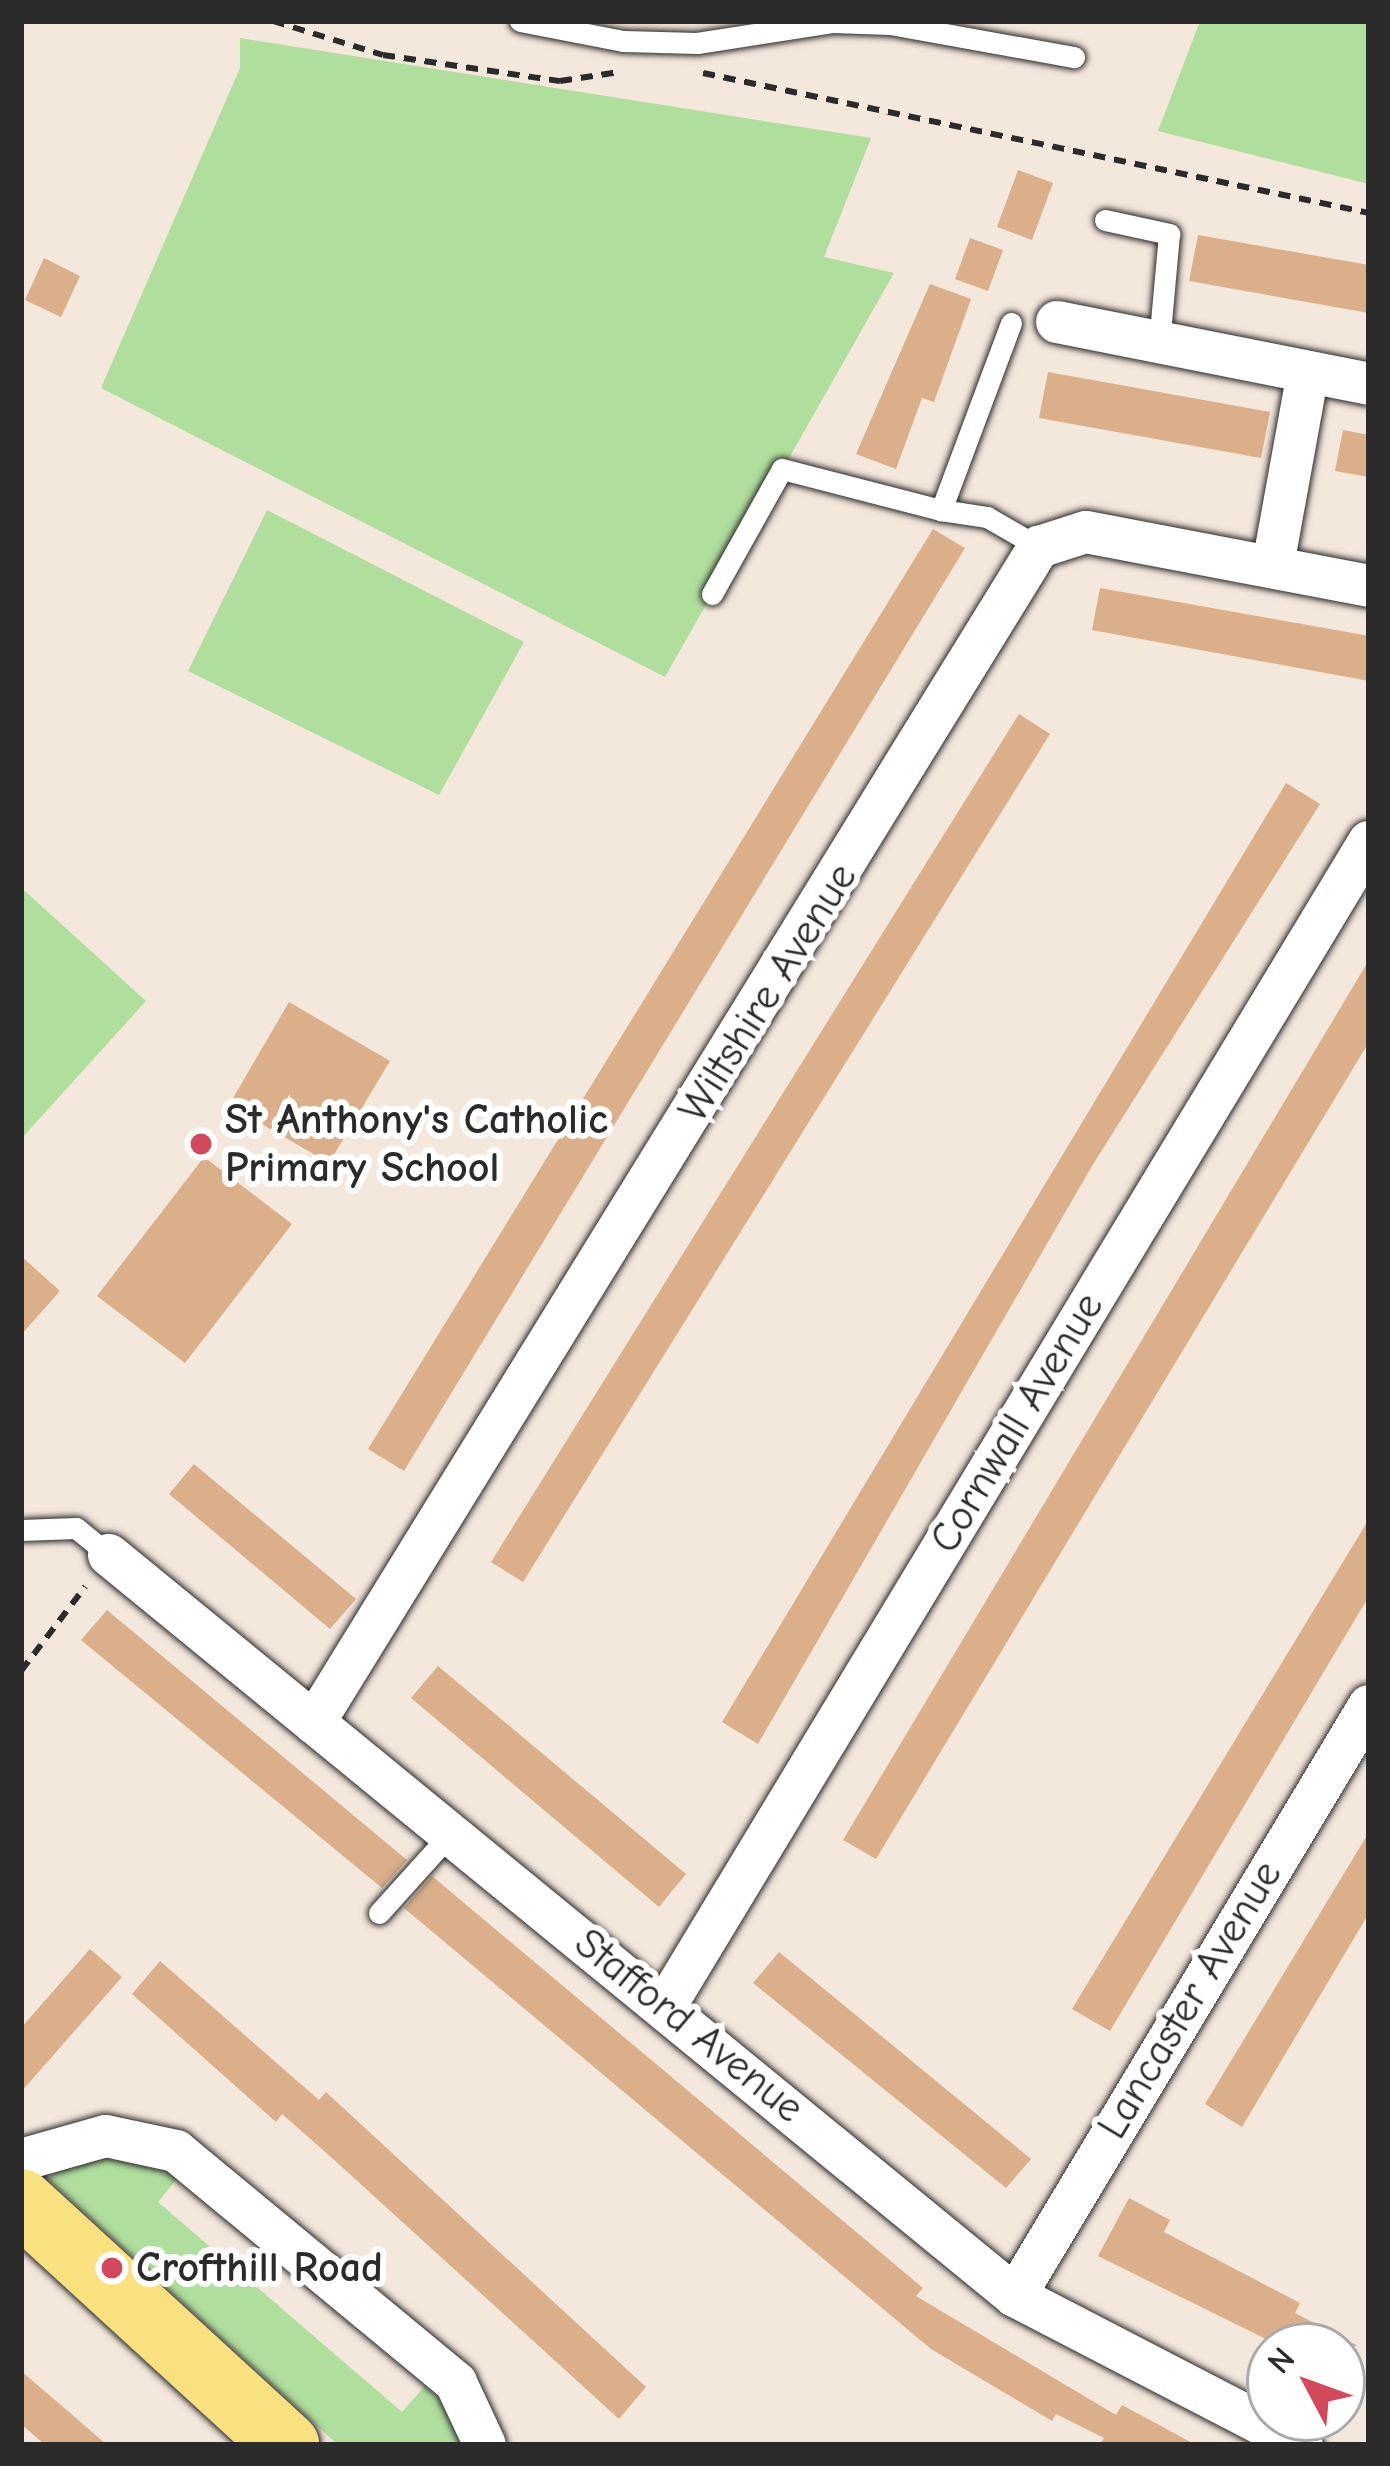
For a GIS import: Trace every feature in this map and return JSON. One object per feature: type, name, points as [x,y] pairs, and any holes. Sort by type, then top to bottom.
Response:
[{"type":"main road","points":[[21,2202],[286,2445]]},
{"type":"street","points":[[1058,322],[1369,384]]},
{"type":"street","points":[[1273,565],[1308,374]]},
{"type":"street","points":[[1039,547],[1086,532],[1369,586]]},
{"type":"street","name":"Wiltshire Avenue","points":[[314,1723],[1039,547]]},
{"type":"street","name":"Cornwall Avenue","points":[[666,2005],[1369,842]]},
{"type":"street","name":"Stafford Avenue","points":[[109,1555],[666,2005],[1016,2296],[1302,2445]]},
{"type":"street","name":"Lancaster Avenue","points":[[1016,2296],[1369,1706]]},
{"type":"street","points":[[21,2160],[106,2136],[176,2152],[456,2384],[485,2445]]},
{"type":"lane","points":[[520,21],[697,43],[833,22],[890,24],[1074,57]]},
{"type":"lane","points":[[1105,220],[1169,233],[1160,343]]},
{"type":"lane","points":[[941,510],[1010,323]]},
{"type":"lane","points":[[712,594],[782,470],[987,517],[1039,547]]},
{"type":"lane","points":[[21,1530],[76,1528],[109,1555]]},
{"type":"lane","points":[[379,1913],[451,1833]]},
{"type":"path","points":[[273,21],[383,56],[560,81],[625,71]]},
{"type":"path","points":[[691,70],[1369,214]]},
{"type":"path","points":[[21,1671],[109,1555]]},
{"type":"green space","points":[[1200,21],[1369,21],[1369,184],[1158,131]]},
{"type":"green space","points":[[240,38],[871,138],[824,257],[894,273],[665,677],[101,388],[240,68]]},
{"type":"green space","points":[[267,510],[524,642],[439,795],[188,671]]},
{"type":"green space","points":[[25,891],[146,1001],[21,1139],[21,895]]},
{"type":"green space","points":[[107,2149],[180,2175],[158,2202],[402,2412],[425,2386],[451,2410],[465,2445],[338,2445],[48,2179],[69,2160]]},
{"type":"building","points":[[1018,170],[1053,183],[1032,240],[997,227]]},
{"type":"building","points":[[1198,235],[1369,265],[1369,313],[1189,281]]},
{"type":"building","points":[[970,238],[1003,250],[988,291],[955,279]]},
{"type":"building","points":[[44,258],[80,276],[61,317],[25,300]]},
{"type":"building","points":[[930,284],[971,299],[934,402],[922,398],[896,469],[856,454]]},
{"type":"building","points":[[1048,372],[1270,412],[1261,458],[1039,418]]},
{"type":"building","points":[[1343,430],[1369,435],[1369,477],[1335,471]]},
{"type":"building","points":[[933,529],[965,548],[404,1471],[368,1449]]},
{"type":"building","points":[[1100,588],[1369,636],[1369,681],[1092,630]]},
{"type":"building","points":[[1019,714],[1050,734],[523,1582],[491,1562]]},
{"type":"building","points":[[1286,783],[1320,804],[1092,1166],[758,1744],[722,1722]]},
{"type":"building","points":[[1369,960],[1369,1042],[876,1859],[843,1840]]},
{"type":"building","points":[[289,1002],[390,1061],[329,1163],[229,1105]]},
{"type":"building","points":[[204,1157],[292,1224],[185,1363],[97,1296]]},
{"type":"building","points":[[21,1256],[60,1291],[21,1335]]},
{"type":"building","points":[[194,1464],[356,1599],[330,1629],[169,1494]]},
{"type":"building","points":[[1369,1519],[1369,1596],[1110,2031],[1072,2009]]},
{"type":"building","points":[[107,1610],[407,1860],[382,1888],[81,1640]]},
{"type":"building","points":[[438,1666],[686,1874],[659,1907],[411,1698]]},
{"type":"building","points":[[1369,1832],[1369,1913],[1242,2127],[1205,2104]]},
{"type":"building","points":[[432,1876],[923,2288],[916,2296],[1116,2415],[1122,2405],[1196,2445],[1100,2445],[1104,2438],[1056,2414],[1052,2421],[931,2349],[404,1908]]},
{"type":"building","points":[[90,1949],[122,1977],[21,2092],[21,2028]]},
{"type":"building","points":[[779,1952],[1031,2159],[1006,2188],[753,1983]]},
{"type":"building","points":[[160,1961],[319,2100],[326,2092],[646,2387],[619,2419],[282,2114],[276,2122],[132,1994]]},
{"type":"building","points":[[1129,2198],[1170,2220],[1164,2232],[1300,2303],[1295,2313],[1312,2322],[1246,2322],[1246,2329],[1098,2256]]},
{"type":"building","points":[[21,2371],[107,2445],[45,2445],[21,2424]]},
{"type":"place","name":"St Anthony's Catholic Primary School","points":[[201,1144]]},
{"type":"place","name":"Crofthill Road","points":[[112,2268]]}]
